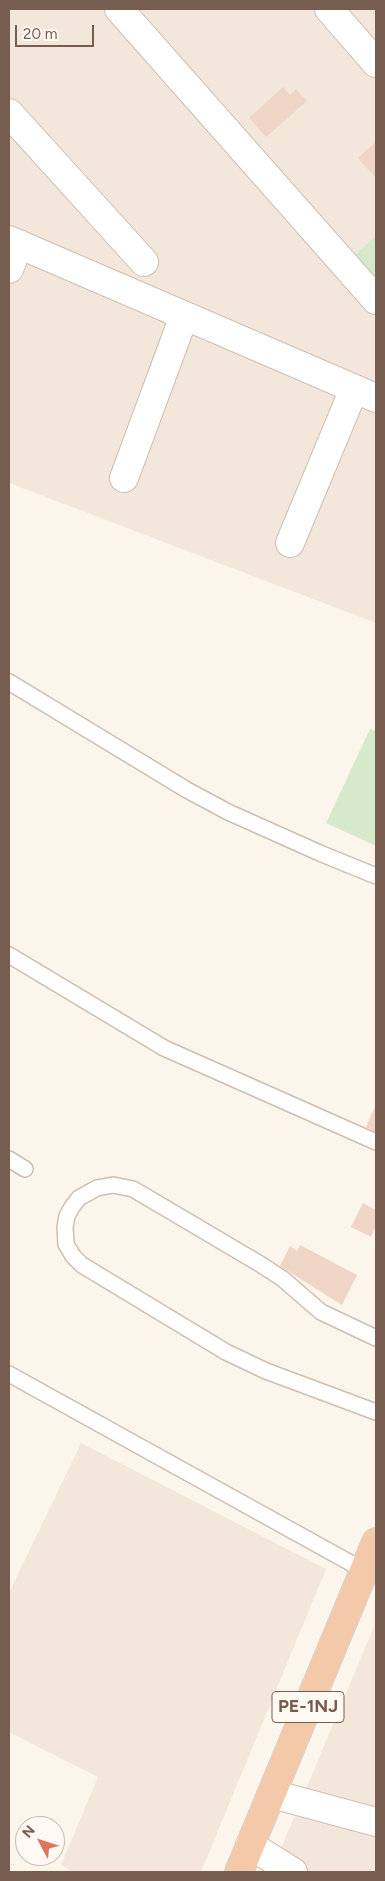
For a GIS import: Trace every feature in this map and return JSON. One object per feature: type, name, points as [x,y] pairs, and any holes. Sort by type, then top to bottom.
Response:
[{"type":"highway","name":"PE-1NJ","points":[[239,1872],[370,1573],[376,1542]]},
{"type":"street","points":[[119,9],[376,300]]},
{"type":"street","points":[[329,9],[376,63]]},
{"type":"street","points":[[9,113],[144,262]]},
{"type":"street","points":[[12,251],[184,316],[365,393],[290,543]]},
{"type":"street","points":[[124,478],[184,316]]},
{"type":"street","points":[[272,1794],[376,1822]]},
{"type":"street","points":[[250,1845],[293,1872]]},
{"type":"lane","points":[[9,682],[170,780],[228,812],[376,876]]},
{"type":"lane","points":[[9,955],[164,1048],[376,1142]]},
{"type":"lane","points":[[9,1159],[25,1169]]},
{"type":"lane","points":[[376,1338],[321,1312],[283,1279],[133,1189],[114,1185],[97,1188],[80,1198],[72,1207],[68,1216],[65,1227],[66,1244],[73,1256],[82,1265],[226,1352],[266,1371],[376,1412]]},
{"type":"lane","points":[[9,1374],[370,1573]]},
{"type":"shaded area","points":[[9,9],[376,9],[376,623],[9,483]]},
{"type":"shaded area","points":[[81,1443],[326,1569],[201,1872],[73,1872],[63,1866],[65,1866],[65,1855],[98,1777],[9,1732],[9,1593]]},
{"type":"shaded area","points":[[376,1622],[376,1872],[271,1872]]},
{"type":"green space","points":[[376,236],[376,283],[352,257]]},
{"type":"green space","points":[[370,729],[376,731],[376,846],[326,823]]},
{"type":"building","points":[[283,87],[290,95],[296,89],[307,101],[266,137],[249,118]]},
{"type":"building","points":[[376,142],[376,176],[375,177],[358,158]]},
{"type":"building","points":[[376,1104],[376,1132],[366,1127]]},
{"type":"building","points":[[363,1203],[376,1210],[376,1226],[371,1237],[351,1227]]},
{"type":"building","points":[[300,1245],[357,1275],[342,1305],[280,1266],[290,1246],[297,1251]]}]
